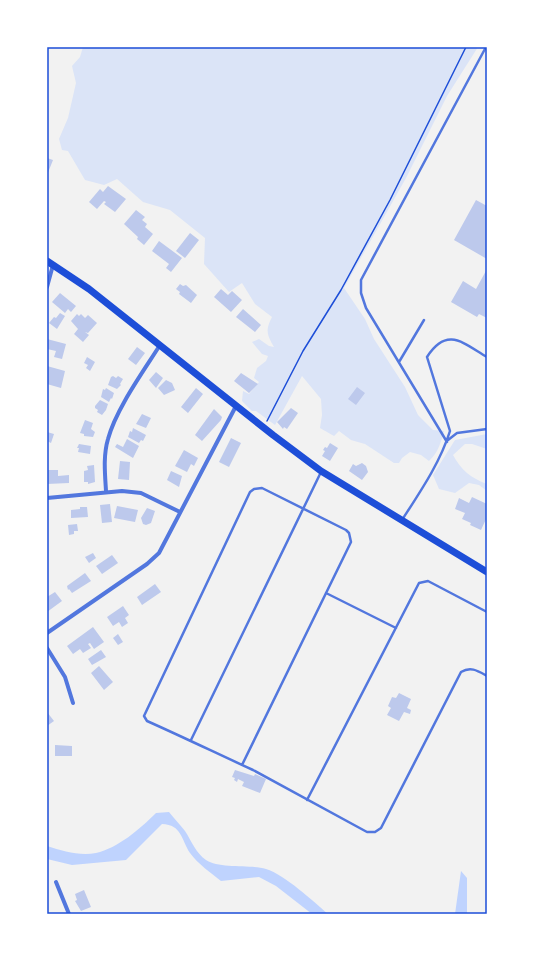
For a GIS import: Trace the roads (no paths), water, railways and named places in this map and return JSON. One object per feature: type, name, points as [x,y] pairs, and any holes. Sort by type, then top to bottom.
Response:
[{"type":"main road","points":[[50,262],[89,289],[264,428],[337,483],[487,572]]},
{"type":"street","points":[[47,287],[50,262]]},
{"type":"street","points":[[106,491],[104,467],[108,438],[133,388],[160,345]]},
{"type":"street","points":[[47,633],[151,561],[159,553],[210,452],[236,406]]},
{"type":"street","points":[[47,498],[106,491],[142,493],[180,512]]},
{"type":"street","points":[[47,648],[65,677],[74,703]]},
{"type":"street","points":[[56,882],[69,914]]},
{"type":"lane","points":[[447,442],[366,308],[361,293],[361,280],[486,47]]},
{"type":"lane","points":[[398,362],[424,320]]},
{"type":"lane","points":[[402,521],[424,486],[447,442],[450,431],[427,357],[443,340],[453,339],[487,357]]},
{"type":"lane","points":[[447,442],[457,434],[487,429]]},
{"type":"lane","points":[[191,740],[304,510],[321,471]]},
{"type":"lane","points":[[242,765],[351,542],[351,538],[346,530],[262,488],[254,489],[250,492],[144,716],[147,721],[191,740],[242,765],[367,832],[375,832],[381,828],[461,672],[466,669],[473,669],[487,676]]},
{"type":"lane","points":[[307,800],[418,583],[428,581],[487,612]]},
{"type":"lane","points":[[326,593],[396,628]]},
{"type":"water","points":[[169,812],[185,831],[197,851],[206,860],[212,863],[266,869],[274,872],[298,889],[328,914],[312,914],[276,886],[259,877],[221,881],[197,861],[190,853],[177,830],[169,825],[162,824],[126,860],[72,865],[47,859],[47,846],[77,853],[90,854],[104,851],[128,837],[156,813]]},
{"type":"water","points":[[461,871],[467,878],[467,914],[455,914]]}]
